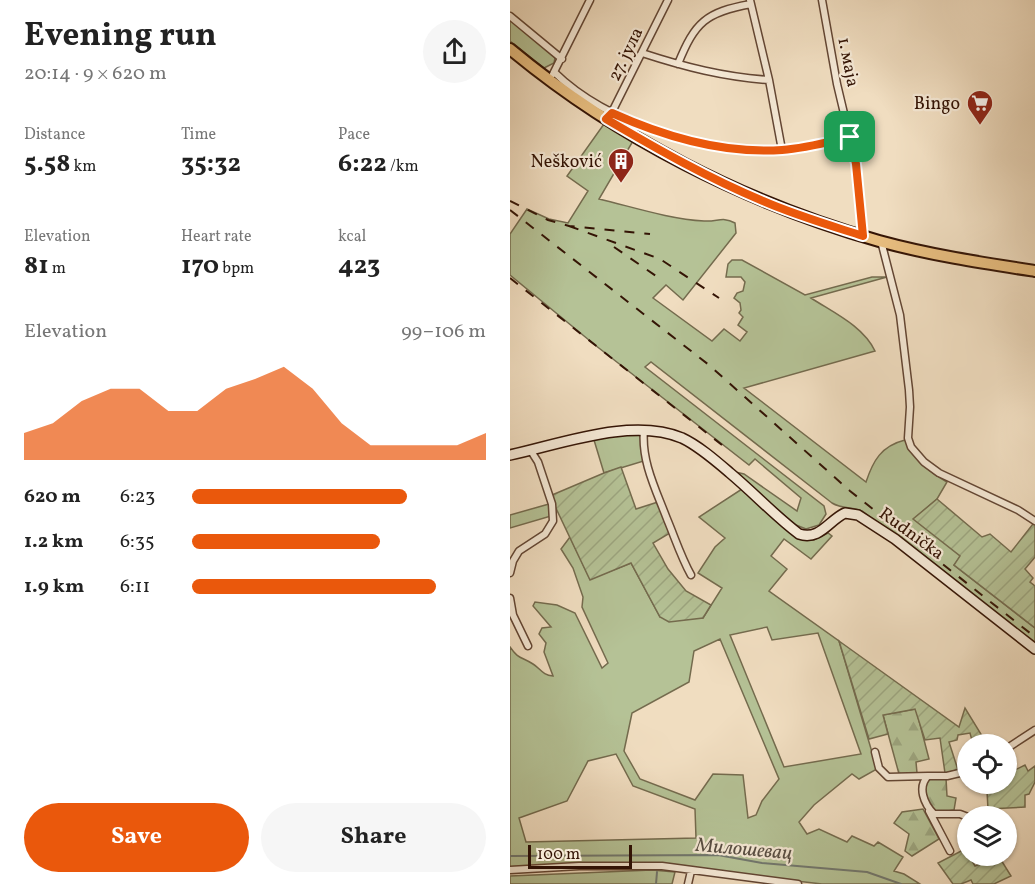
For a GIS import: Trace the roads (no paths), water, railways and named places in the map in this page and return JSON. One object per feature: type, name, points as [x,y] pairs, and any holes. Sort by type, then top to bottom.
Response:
[{"type":"main road","points":[[510,50],[646,143],[740,191],[812,219],[881,241],[938,255],[1035,271]]},
{"type":"street","points":[[551,76],[591,0]]},
{"type":"street","name":"27. јула","points":[[609,116],[668,0]]},
{"type":"street","name":"1. маја","points":[[822,0],[837,84],[856,164],[863,236]]},
{"type":"street","points":[[678,64],[692,34],[700,23],[717,12],[751,2],[770,80],[782,150]]},
{"type":"street","points":[[510,16],[562,58]]},
{"type":"street","points":[[642,52],[678,64],[731,77],[770,80]]},
{"type":"street","points":[[609,116],[713,147],[732,149],[782,150],[850,137]]},
{"type":"street","points":[[881,241],[900,315],[909,390],[908,438],[911,447],[924,462],[939,473],[1035,521]]},
{"type":"street","points":[[644,430],[644,452],[651,478],[682,558],[691,575]]},
{"type":"street","name":"Rudnička","points":[[510,455],[592,436],[644,430],[671,434],[696,447],[729,472],[802,536],[818,534],[845,513],[853,513],[864,518],[895,539],[1035,649]]},
{"type":"street","points":[[510,573],[519,551],[545,534],[553,521],[552,504],[538,462],[531,451]]},
{"type":"street","points":[[510,598],[513,615],[528,646]]},
{"type":"street","points":[[1017,741],[1035,730]]},
{"type":"street","points":[[875,752],[879,768],[888,777],[947,776],[957,774]]},
{"type":"street","points":[[928,776],[924,780],[922,792],[928,809],[950,851]]},
{"type":"street","points":[[928,809],[934,814],[957,814]]},
{"type":"street","points":[[510,870],[579,866],[654,866],[753,881],[798,884]]},
{"type":"street","points":[[688,884],[691,871]]},
{"type":"waterway","name":"Милошевац","points":[[510,856],[718,855],[762,863],[867,872],[901,884]]},
{"type":"waterway","points":[[656,884],[657,872]]},
{"type":"railway","points":[[510,201],[548,220],[569,226],[650,234]]},
{"type":"railway","points":[[510,210],[709,365],[850,491],[1035,637]]},
{"type":"railway","points":[[569,226],[660,259],[719,298]]},
{"type":"railway","points":[[614,247],[656,276]]},
{"type":"railway","points":[[510,278],[722,445]]},
{"type":"place","name":"Bingo","points":[[980,126]]},
{"type":"place","name":"Nešković","points":[[621,184]]}]
